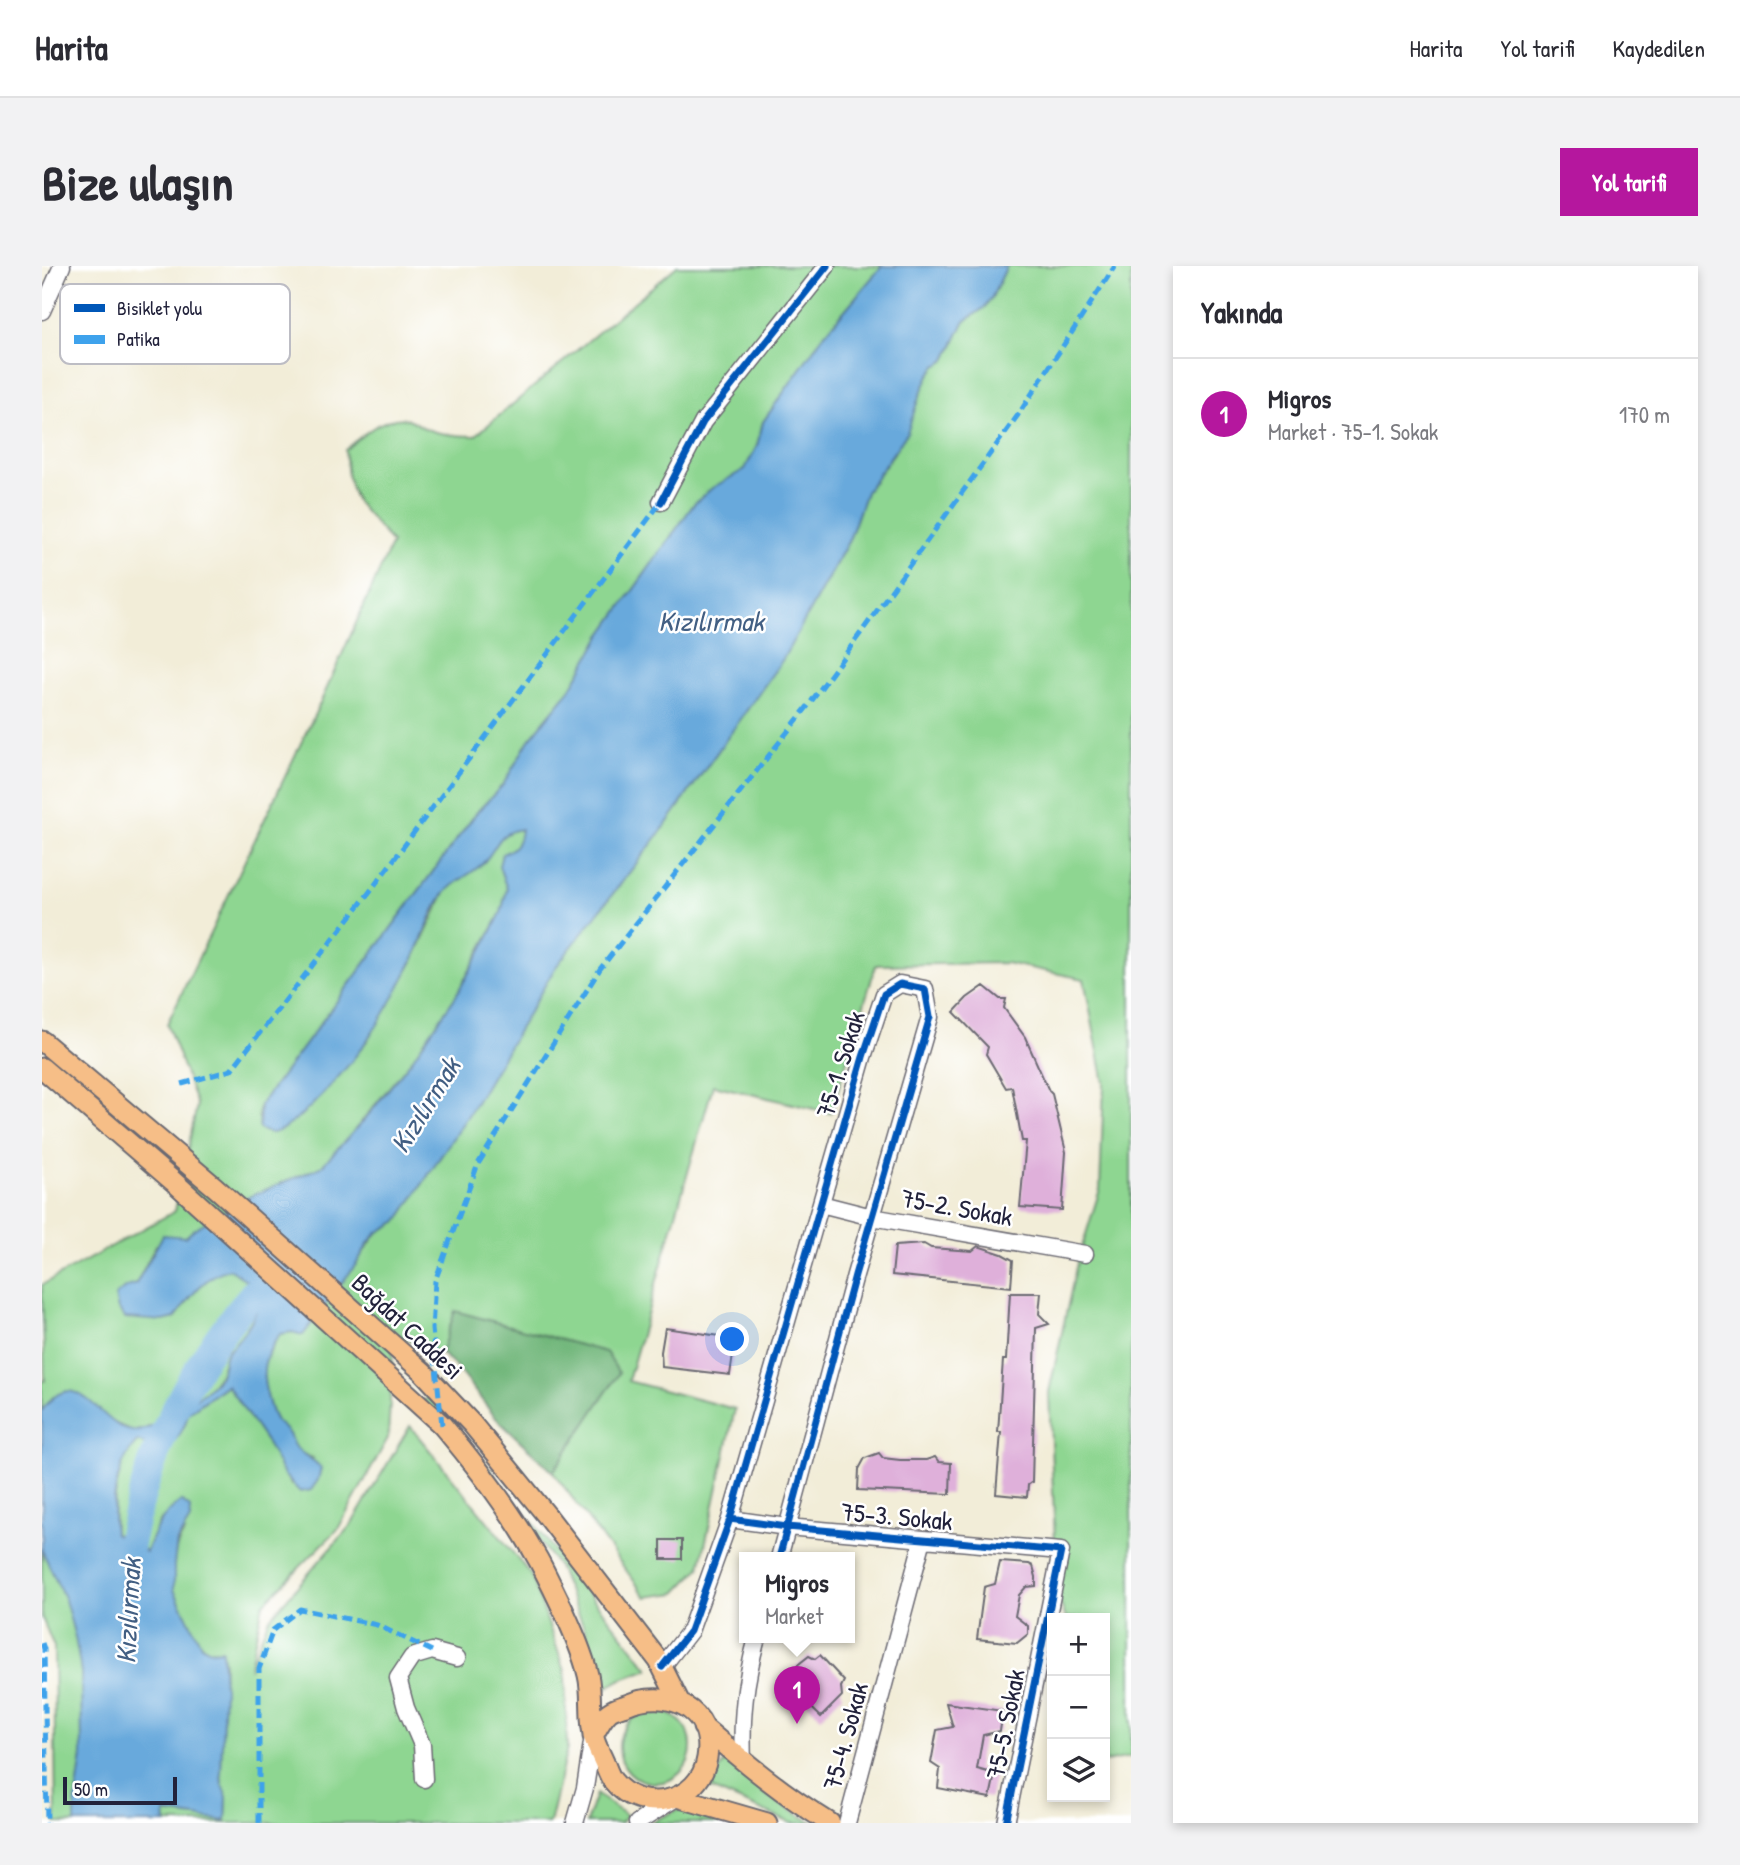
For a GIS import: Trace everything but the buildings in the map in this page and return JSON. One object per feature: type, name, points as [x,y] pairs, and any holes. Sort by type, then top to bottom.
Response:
[{"type":"main road","name":"Bağdat Caddesi","points":[[42,1041],[422,1371],[472,1424],[548,1517],[662,1667],[680,1703]]},
{"type":"main road","name":"Bağdat Caddesi","points":[[42,1068],[173,1181],[442,1425],[476,1466],[535,1553],[569,1622],[589,1675],[593,1736]]},
{"type":"main road","points":[[703,1727],[708,1742],[707,1759],[696,1782],[677,1797],[660,1802],[641,1800],[625,1793],[612,1780],[593,1736],[608,1712],[631,1702],[656,1697],[680,1703],[743,1762],[830,1823]]},
{"type":"main road","points":[[677,1797],[766,1823]]},
{"type":"street","points":[[42,311],[62,266]]},
{"type":"street","points":[[661,502],[703,422],[827,266]]},
{"type":"street","name":"75-1. Sokak","points":[[662,1667],[690,1631],[730,1519],[884,994],[900,984],[926,989],[930,1017],[781,1552]]},
{"type":"street","name":"75-2. Sokak","points":[[821,1204],[872,1217],[1086,1254]]},
{"type":"street","name":"75-3. Sokak","points":[[730,1519],[787,1527],[1061,1551]]},
{"type":"street","name":"75-4. Sokak","points":[[847,1823],[923,1539]]},
{"type":"street","name":"75-5. Sokak","points":[[1006,1823],[1061,1551]]},
{"type":"street","points":[[743,1762],[741,1720],[756,1643]]},
{"type":"street","points":[[424,1779],[422,1745],[406,1708],[398,1678],[412,1657],[432,1651],[457,1658]]},
{"type":"street","points":[[575,1823],[585,1788],[593,1736]]},
{"type":"street","points":[[636,1823],[677,1797]]},
{"type":"green space","points":[[677,266],[882,266],[823,336],[763,422],[757,446],[745,469],[694,504],[601,636],[570,690],[529,740],[503,785],[478,811],[260,1105],[258,1117],[282,1129],[311,1106],[367,1041],[412,963],[446,890],[485,861],[498,839],[508,831],[521,829],[521,840],[499,866],[507,889],[501,913],[454,999],[411,1061],[331,1159],[321,1167],[251,1196],[186,1237],[156,1245],[136,1284],[125,1288],[163,1321],[175,1318],[198,1288],[217,1272],[229,1269],[261,1289],[251,1322],[240,1339],[226,1353],[219,1375],[203,1394],[181,1411],[157,1424],[133,1431],[53,1397],[42,1411],[42,1381],[45,1381],[42,1285],[175,1211],[197,1105],[167,1024],[322,699],[392,543],[356,501],[348,477],[345,450],[381,423],[398,419],[409,420],[438,433],[475,436]]},
{"type":"green space","points":[[1007,266],[1131,266],[1131,1757],[1110,1761],[1110,1613],[1064,1613],[1057,1594],[1049,1392],[1077,1263],[1100,1189],[1104,1083],[1084,979],[1006,963],[876,965],[831,1113],[713,1085],[628,1381],[735,1409],[700,1568],[676,1593],[646,1597],[553,1472],[619,1373],[455,1312],[441,1353],[397,1335],[393,1349],[388,1438],[338,1529],[263,1604],[249,1669],[268,1620],[351,1525],[410,1426],[531,1575],[565,1671],[567,1749],[549,1823],[166,1823],[165,1813],[226,1821],[227,1797],[221,1773],[224,1663],[221,1650],[208,1649],[199,1641],[174,1590],[174,1559],[185,1532],[160,1520],[146,1552],[114,1533],[117,1483],[125,1458],[138,1441],[185,1425],[188,1413],[227,1385],[267,1443],[291,1485],[313,1458],[302,1454],[293,1445],[288,1433],[278,1425],[272,1414],[262,1378],[263,1366],[279,1334],[292,1332],[349,1273],[377,1233],[398,1221],[472,1109],[555,968],[660,833],[783,659],[849,540],[866,492],[894,453],[929,375],[936,366],[946,360],[964,322],[985,307]]},
{"type":"green space","points":[[455,1311],[606,1352],[619,1373],[553,1472],[496,1418],[456,1367],[441,1353]]},
{"type":"green space","points":[[427,1397],[447,1415],[649,1669],[604,1689],[585,1629],[558,1567],[518,1511],[422,1403]]},
{"type":"green space","points":[[42,1550],[65,1599],[79,1656],[83,1734],[75,1823],[56,1823],[54,1647],[42,1618]]},
{"type":"green space","points":[[662,1711],[681,1721],[689,1733],[689,1761],[681,1773],[669,1781],[648,1783],[629,1773],[621,1761],[619,1740],[629,1721],[641,1713]]},
{"type":"green space","points":[[727,1758],[767,1795],[815,1823],[791,1823],[709,1788]]},
{"type":"green space","points":[[596,1794],[627,1816],[620,1823],[586,1823]]},
{"type":"green space","points":[[677,1810],[732,1820],[732,1823],[649,1823]]},
{"type":"water","name":"Kızılırmak","points":[[882,266],[1007,266],[985,307],[964,322],[946,360],[936,366],[929,375],[907,433],[866,492],[849,540],[783,659],[660,833],[555,968],[472,1109],[398,1221],[377,1233],[369,1242],[357,1263],[303,1335],[292,1332],[280,1334],[270,1349],[264,1378],[271,1412],[295,1447],[321,1468],[318,1480],[311,1490],[300,1492],[284,1475],[267,1443],[227,1385],[188,1413],[181,1431],[171,1444],[156,1448],[138,1441],[125,1460],[114,1497],[114,1533],[146,1552],[156,1530],[169,1512],[181,1501],[190,1508],[190,1520],[177,1541],[174,1590],[201,1645],[212,1651],[222,1650],[224,1689],[221,1773],[227,1797],[226,1821],[165,1813],[166,1823],[75,1823],[82,1756],[81,1672],[65,1600],[42,1550],[42,1411],[55,1397],[66,1391],[77,1393],[121,1427],[133,1431],[142,1430],[181,1409],[216,1381],[221,1374],[226,1355],[255,1314],[260,1289],[229,1269],[205,1282],[175,1318],[163,1321],[125,1318],[118,1309],[115,1296],[136,1284],[163,1235],[186,1237],[194,1229],[251,1196],[321,1167],[365,1119],[411,1061],[454,999],[501,913],[507,889],[499,866],[502,854],[518,842],[521,829],[502,837],[484,862],[459,880],[440,900],[384,1015],[335,1081],[292,1123],[279,1131],[269,1133],[259,1129],[260,1105],[478,811],[503,785],[529,740],[570,690],[601,636],[694,504],[712,488],[745,469],[757,446],[763,422],[823,336]]},
{"type":"waterway","name":"Kızılırmak","points":[[124,1581],[143,1490],[176,1407],[223,1331],[284,1261]]},
{"type":"marked path","points":[[442,1425],[432,1329],[435,1281],[478,1164],[600,969],[808,706],[1018,415],[1115,266]]},
{"type":"marked path","points":[[182,1084],[231,1070],[368,894],[661,502]]},
{"type":"marked path","points":[[259,1823],[259,1669],[273,1630],[300,1609],[377,1625],[432,1651]]},
{"type":"marked path","points":[[42,1643],[47,1823]]},
{"type":"cycle path","points":[[661,502],[703,422],[827,266]]},
{"type":"cycle path","points":[[662,1667],[690,1631],[730,1519],[863,1057],[884,994],[900,984],[925,989],[930,1017],[855,1275],[781,1552]]},
{"type":"cycle path","points":[[730,1519],[787,1527],[1061,1551],[1006,1823]]},
{"type":"place","name":"Migros","points":[[797,1724]]}]
